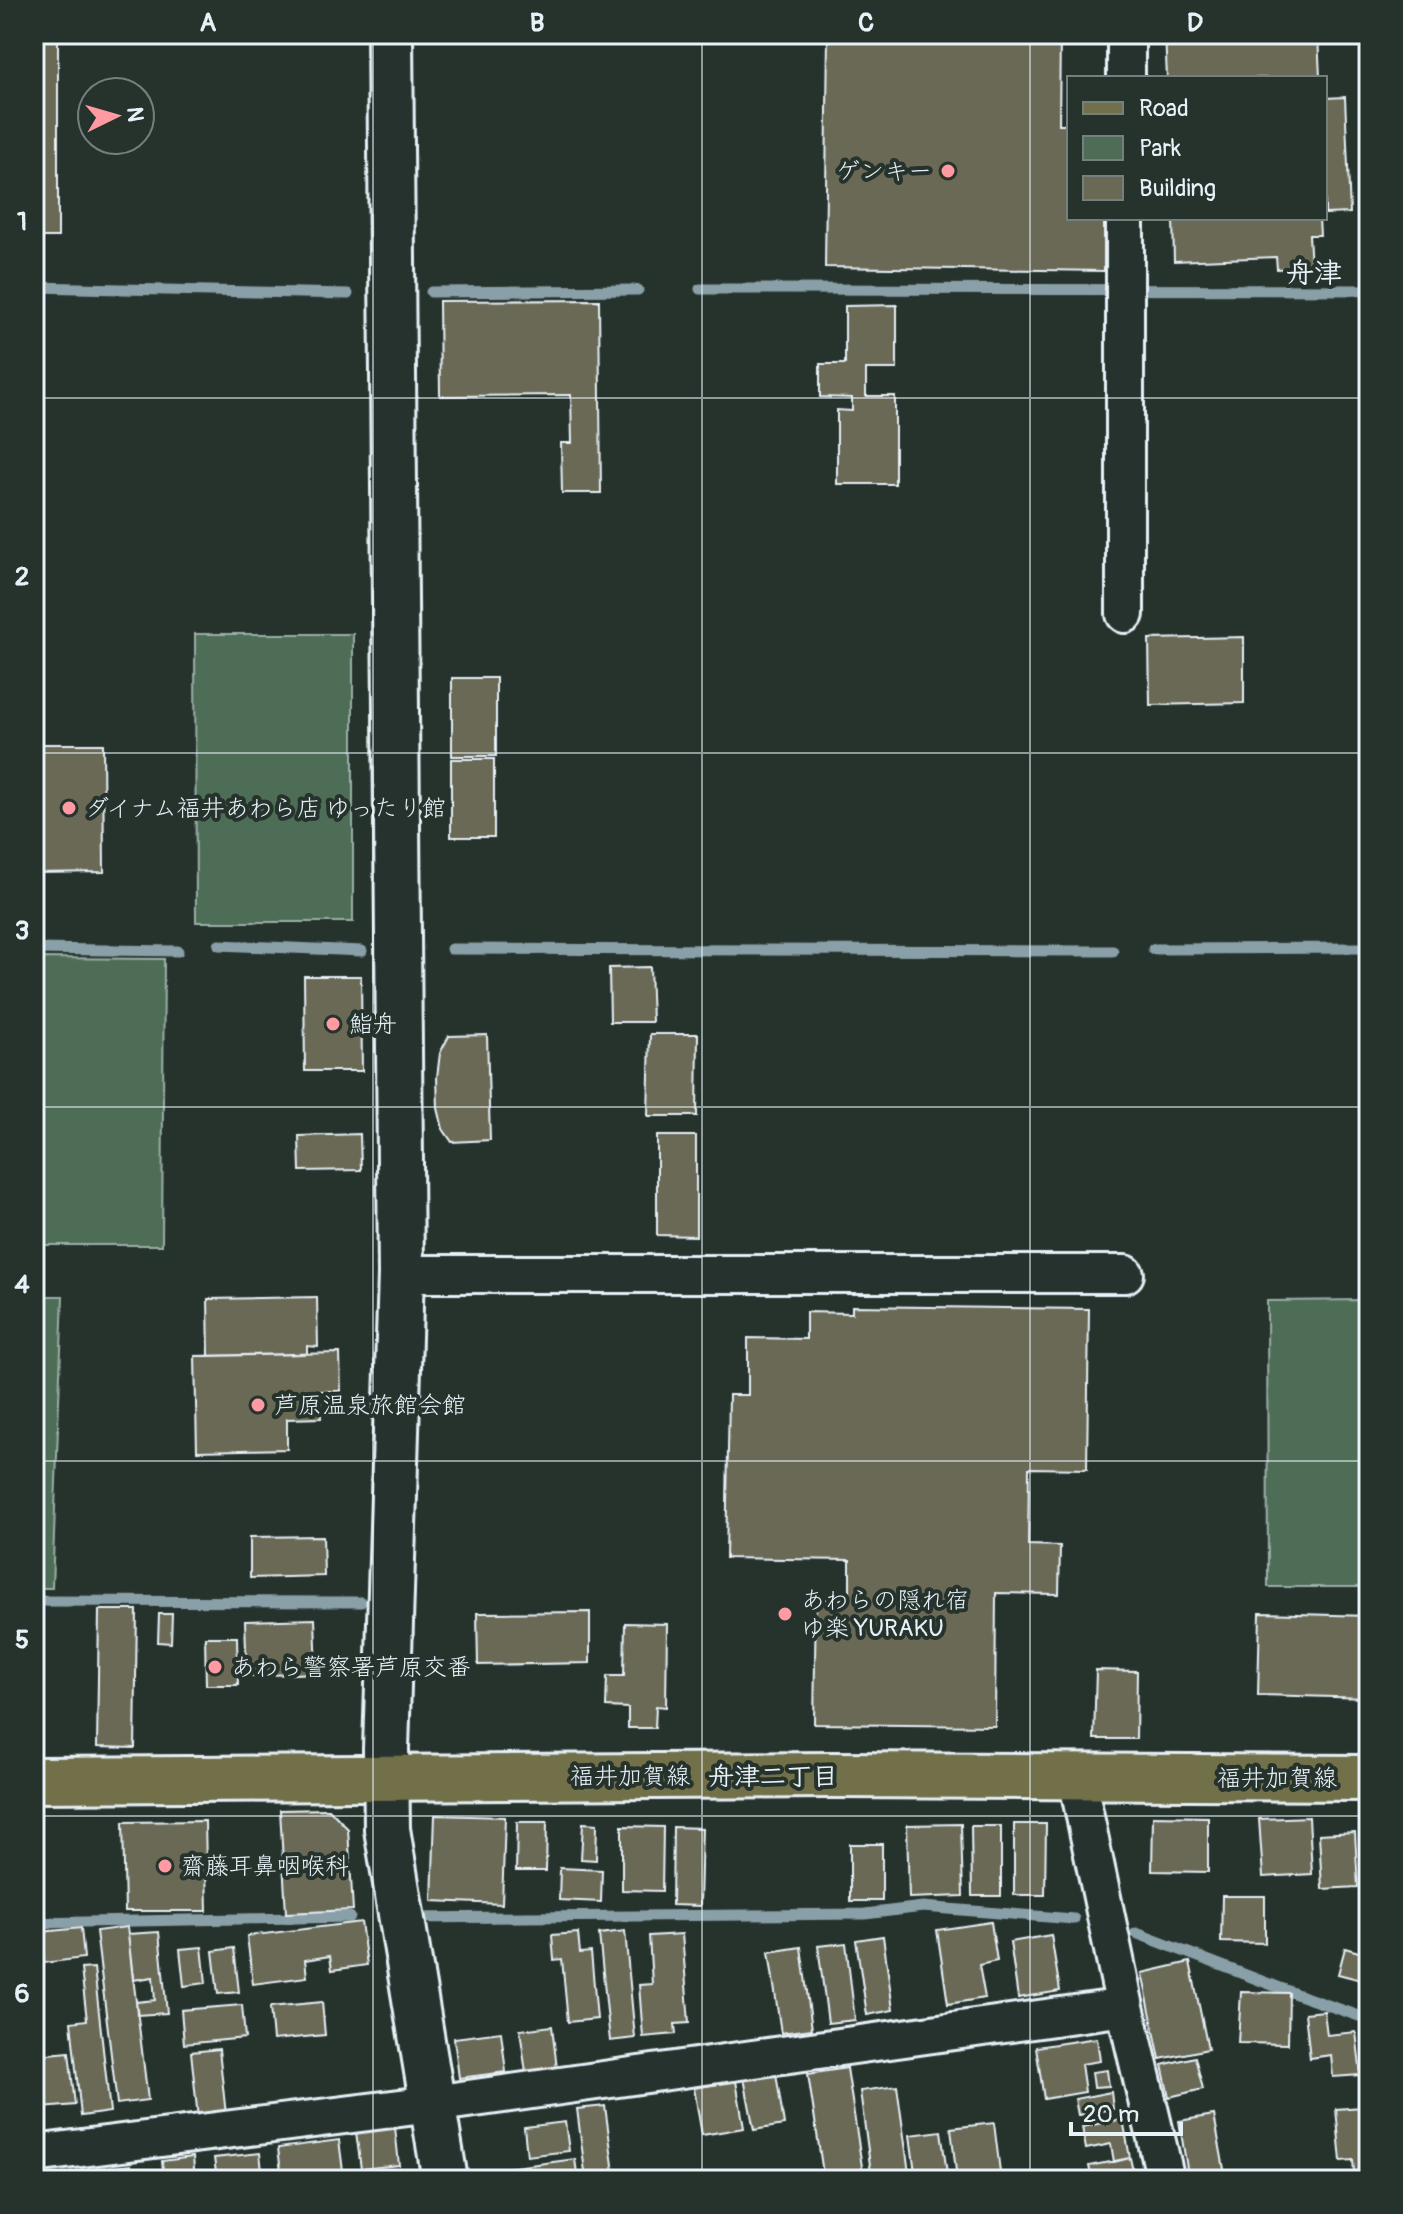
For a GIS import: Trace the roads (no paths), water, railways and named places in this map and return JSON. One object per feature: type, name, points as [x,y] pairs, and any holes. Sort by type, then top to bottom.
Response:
[{"type":"main road","name":"福井加賀線","points":[[34,1780],[832,1775],[1369,1778]]},
{"type":"street","points":[[390,34],[401,1274],[387,1829],[445,2180]]},
{"type":"street","points":[[1126,34],[1126,76]]},
{"type":"street","points":[[1125,220],[1125,614]]},
{"type":"street","points":[[401,1274],[1125,1274]]},
{"type":"street","points":[[1077,1778],[1125,2007],[1166,2180]]},
{"type":"street","points":[[34,2154],[432,2104],[1125,2007]]},
{"type":"waterway","points":[[34,287],[348,294]]},
{"type":"waterway","points":[[700,289],[1369,290]]},
{"type":"waterway","points":[[431,292],[638,290]]},
{"type":"waterway","points":[[219,945],[362,951]]},
{"type":"waterway","points":[[1153,949],[1367,948]]},
{"type":"waterway","points":[[34,949],[178,951]]},
{"type":"waterway","points":[[451,949],[1113,951]]},
{"type":"waterway","points":[[34,1601],[361,1602]]},
{"type":"waterway","points":[[411,1918],[865,1914],[923,1907],[1074,1919]]},
{"type":"waterway","points":[[34,1923],[350,1917]]},
{"type":"waterway","points":[[1136,1933],[1359,2016],[1369,2013]]},
{"type":"place","name":"ゲンキー","points":[[948,171]]},
{"type":"place","name":"ダイナム福井あわら店 ゆったり館","points":[[69,808]]},
{"type":"place","name":"鮨舟","points":[[333,1024]]},
{"type":"place","name":"芦原温泉旅館会館","points":[[258,1405]]},
{"type":"place","name":"あわらの隠れ宿 ゆ楽 YURAKU","points":[[785,1614]]},
{"type":"place","name":"あわら警察署芦原交番","points":[[215,1667]]},
{"type":"place","name":"齋藤耳鼻咽喉科","points":[[165,1866]]},
{"type":"district","name":"舟津","points":[[1314,273]]},
{"type":"district","name":"舟津二丁目","points":[[773,1777]]}]
